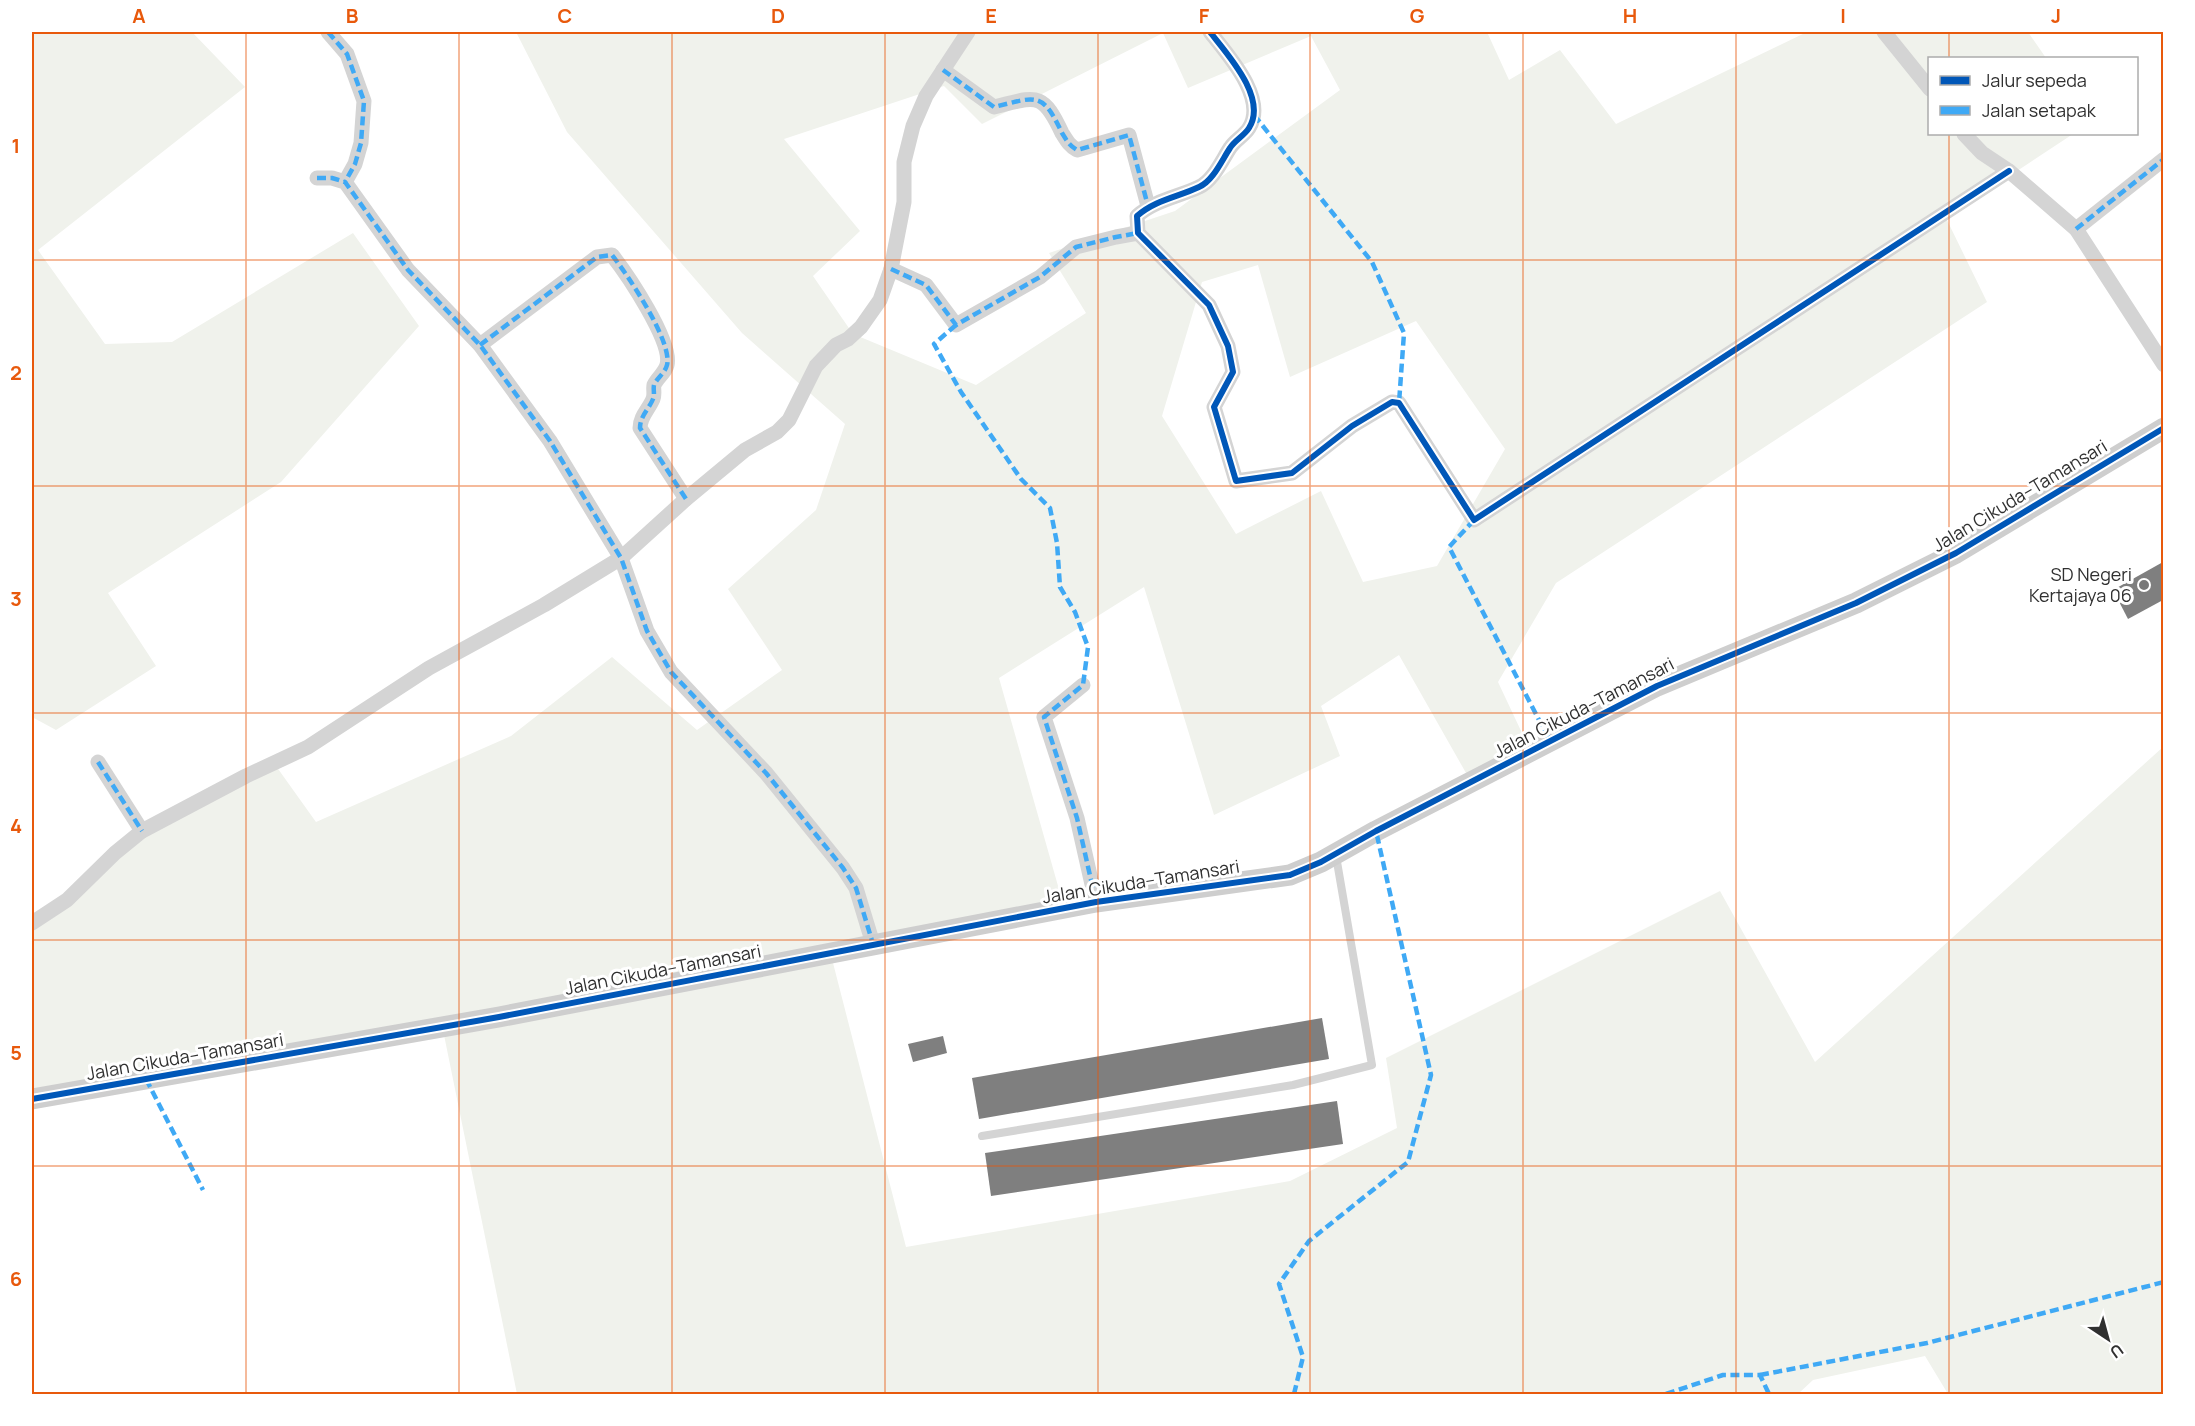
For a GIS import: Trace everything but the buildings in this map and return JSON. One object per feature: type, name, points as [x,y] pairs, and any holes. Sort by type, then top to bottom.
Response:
[{"type":"street","points":[[328,32],[347,54],[364,101],[361,143],[355,164],[345,182]]},
{"type":"street","points":[[32,923],[67,900],[115,853],[142,831],[246,776],[308,747],[429,668],[544,605],[621,558],[686,499],[745,450],[777,432],[789,420],[816,366],[836,345],[848,339],[861,327],[880,300],[891,269],[903,202],[904,162],[913,126],[926,96],[968,32]]},
{"type":"street","points":[[1210,32],[1247,82],[1254,115],[1249,128],[1232,144],[1218,168],[1202,186],[1148,206],[1137,216],[1138,233],[1209,305],[1228,346],[1233,372],[1214,407],[1236,482],[1292,473],[1352,426],[1392,402],[1399,403],[1474,520],[2009,171]]},
{"type":"street","points":[[1884,32],[1928,88]]},
{"type":"street","points":[[943,70],[994,107],[1029,99],[1040,100],[1051,109],[1068,145],[1077,150],[1129,135],[1148,206]]},
{"type":"street","points":[[1965,135],[1982,153],[2009,171],[2076,229],[2163,366]]},
{"type":"street","points":[[2076,229],[2163,159]]},
{"type":"street","points":[[317,178],[332,178],[345,182],[408,270],[480,345],[550,441],[621,558],[647,630],[671,672],[766,773],[843,868],[856,888],[873,944]]},
{"type":"street","points":[[891,269],[926,285],[956,325],[1040,277],[1077,248],[1138,233]]},
{"type":"street","points":[[480,345],[597,257],[612,255],[628,275],[656,326],[668,357],[666,367],[654,385],[654,397],[640,422],[640,428],[686,499]]},
{"type":"street","name":"Jalan Cikuda–Tamansari","points":[[32,1100],[499,1017],[1096,902],[1290,875],[1321,862],[1657,686],[1856,603],[1946,558],[2163,428]]},
{"type":"street","points":[[1083,685],[1044,717],[1077,818],[1096,902]]},
{"type":"street","points":[[98,762],[142,831]]},
{"type":"lane","points":[[982,1136],[1293,1085],[1372,1065],[1335,854]]},
{"type":"shaded area","points":[[32,32],[192,32],[245,87],[38,250],[105,344],[172,342],[353,233],[419,326],[281,482],[108,593],[156,666],[56,730],[32,717]]},
{"type":"shaded area","points":[[516,32],[1487,32],[1509,80],[1560,50],[1616,124],[1807,32],[2028,32],[2045,57],[1928,57],[1928,135],[2071,135],[1946,218],[1987,302],[1556,583],[1498,682],[1529,748],[1470,780],[1399,655],[1321,706],[1340,756],[1214,815],[1144,587],[999,678],[1064,907],[832,959],[906,1247],[1290,1181],[1397,1128],[1386,1058],[1720,891],[1815,1062],[2163,747],[2163,1394],[1948,1394],[1925,1356],[1813,1380],[1798,1394],[517,1394],[443,1030],[32,1100],[32,926],[181,808],[276,766],[316,822],[511,736],[612,657],[697,730],[782,670],[728,589],[816,510],[845,424],[742,333],[567,132]],"holes":[[[1163,33],[1188,88],[1311,36],[1340,90],[1175,211],[1049,253],[1086,313],[976,385],[853,334],[813,276],[860,231],[784,139],[944,86],[982,124]],[[1258,265],[1290,377],[1416,321],[1505,449],[1437,566],[1363,582],[1321,491],[1236,534],[1162,416],[1202,282]]]},
{"type":"marked path","points":[[328,32],[347,54],[364,101],[361,143],[355,164],[345,182]]},
{"type":"marked path","points":[[943,70],[994,107],[1029,99],[1043,103],[1049,109],[1067,141],[1077,150],[1129,135],[1148,206]]},
{"type":"marked path","points":[[1254,115],[1372,262],[1404,333],[1399,403],[1401,406]]},
{"type":"marked path","points":[[2076,229],[2164,159]]},
{"type":"marked path","points":[[317,178],[332,178],[345,182],[408,270],[480,345],[550,441],[621,558],[647,631],[671,672],[766,773],[843,868],[856,888],[873,944]]},
{"type":"marked path","points":[[891,269],[926,285],[956,325],[1040,277],[1076,247],[1138,233]]},
{"type":"marked path","points":[[480,345],[597,257],[612,255],[647,308],[667,354],[665,371],[654,385],[653,399],[643,416],[640,428],[686,499]]},
{"type":"marked path","points":[[956,325],[934,344],[961,392],[1021,479],[1050,508],[1057,543],[1060,587],[1075,612],[1088,647],[1083,685],[1044,717],[1077,818],[1096,902]]},
{"type":"marked path","points":[[1474,520],[1449,547],[1550,741]]},
{"type":"marked path","points":[[98,762],[142,831]]},
{"type":"marked path","points":[[1294,1394],[1303,1357],[1279,1284],[1309,1241],[1408,1162],[1431,1075],[1376,831]]},
{"type":"marked path","points":[[146,1079],[203,1190]]},
{"type":"marked path","points":[[1760,1375],[1927,1343],[2164,1282]]},
{"type":"marked path","points":[[1666,1394],[1723,1375],[1760,1375],[1769,1394]]},
{"type":"cycle path","points":[[1210,32],[1235,64],[1249,90],[1253,103],[1253,116],[1249,128],[1232,145],[1213,175],[1204,184],[1159,202],[1137,216],[1138,233],[1209,305],[1228,346],[1233,372],[1214,407],[1236,481],[1292,473],[1352,426],[1392,402],[1399,403],[1474,520],[2009,171]]},
{"type":"cycle path","points":[[32,1099],[499,1017],[1096,902],[1290,875],[1321,862],[1376,831],[1657,686],[1856,603],[1956,553],[2164,428]]},
{"type":"place","name":"SD Negeri Kertajaya 06","points":[[2144,585]]}]
